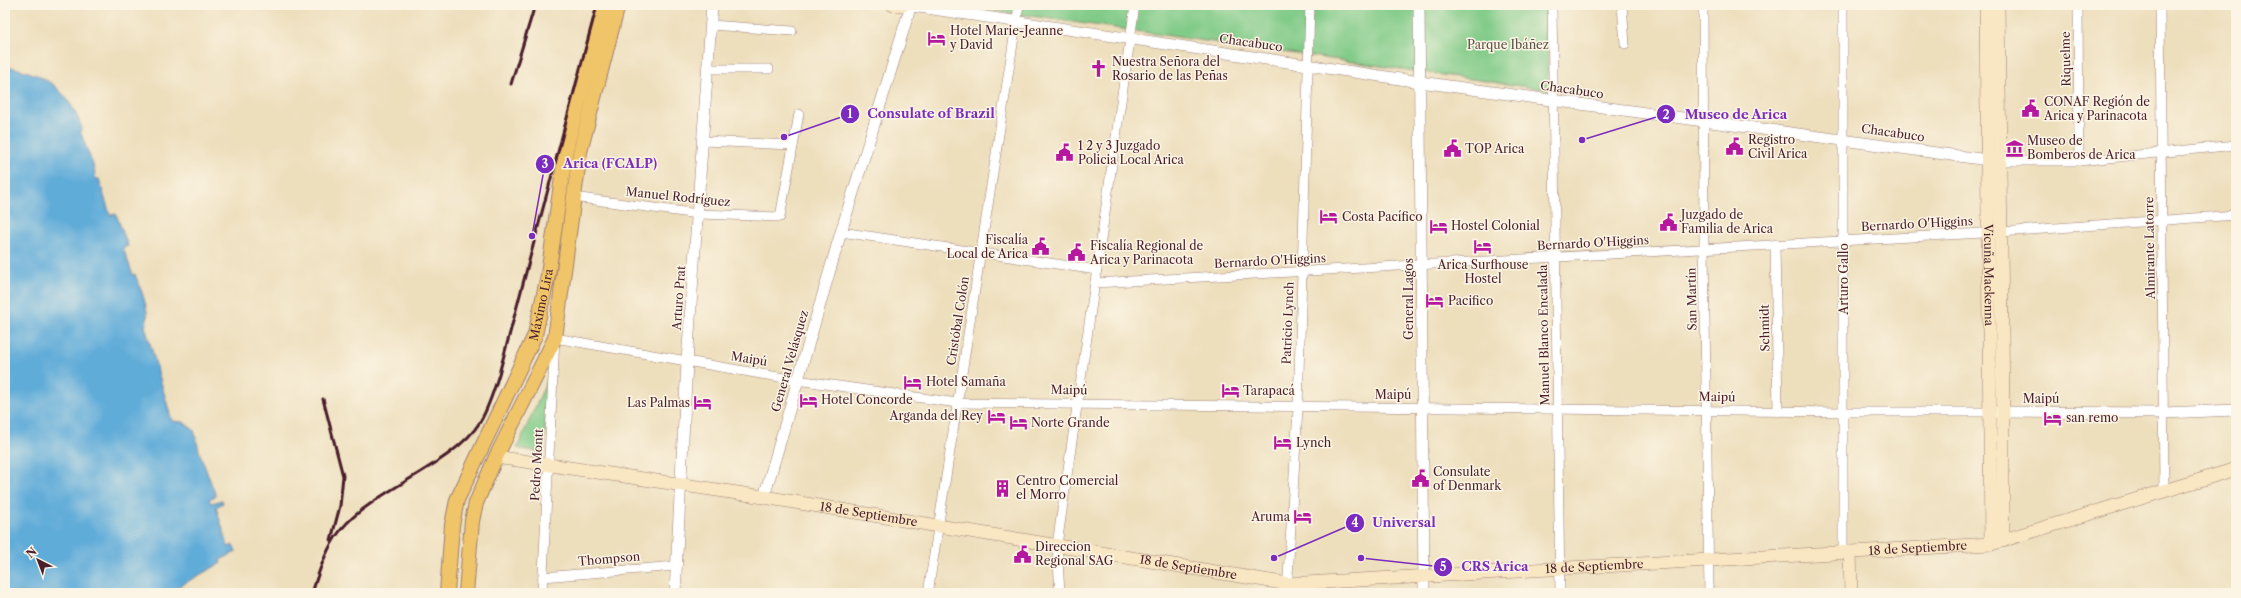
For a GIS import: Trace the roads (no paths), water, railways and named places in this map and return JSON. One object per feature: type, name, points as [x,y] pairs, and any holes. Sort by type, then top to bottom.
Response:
[{"type":"main road","name":"Máximo Lira","points":[[447,593],[452,524],[457,500],[535,335],[548,275],[566,149],[605,5]]},
{"type":"main road","points":[[616,11],[626,5]]},
{"type":"main road","points":[[893,5],[908,5]]},
{"type":"main road","name":"Vicuña Mackenna","points":[[1986,5],[1994,160],[1997,542]]},
{"type":"main road","name":"Vicuña Mackenna","points":[[1994,160],[1998,5]]},
{"type":"main road","name":"Máximo Lira","points":[[466,593],[472,521],[476,504],[496,457],[555,338],[580,152],[616,11]]},
{"type":"main road","name":"18 de Septiembre","points":[[496,457],[680,483],[939,525],[1057,545],[1288,588],[1424,576],[1997,542],[2236,470]]},
{"type":"main road","name":"Arturo Gallo","points":[[1847,552],[1851,593]]},
{"type":"street","name":"Arturo Prat","points":[[675,593],[687,362],[704,141],[712,5]]},
{"type":"street","name":"Chacabuco","points":[[908,5],[1420,82],[1994,160],[2080,161],[2236,145]]},
{"type":"street","name":"General Velásquez","points":[[764,497],[908,5]]},
{"type":"street","name":"Cristóbal Colón","points":[[928,593],[1019,5]]},
{"type":"street","points":[[1060,593],[1057,545],[1135,5]]},
{"type":"street","name":"Patricio Lynch","points":[[1288,588],[1298,408],[1310,5]]},
{"type":"street","name":"General Lagos","points":[[1419,5],[1424,593]]},
{"type":"street","name":"Manuel Blanco Encalada","points":[[1552,5],[1560,593]]},
{"type":"street","points":[[1622,5],[1625,44]]},
{"type":"street","name":"San Martín","points":[[1703,5],[1704,248],[1709,593]]},
{"type":"street","name":"Arturo Gallo","points":[[1843,5],[1844,412],[1847,552]]},
{"type":"street","name":"Riquelme","points":[[2078,5],[2080,161]]},
{"type":"street","name":"Almirante Latorre","points":[[2160,5],[2164,491]]},
{"type":"street","points":[[711,25],[792,31]]},
{"type":"street","points":[[708,69],[769,69]]},
{"type":"street","points":[[704,141],[793,145],[799,114]]},
{"type":"street","name":"Manuel Rodríguez","points":[[573,197],[698,214],[780,217],[793,145]]},
{"type":"street","name":"Bernardo O'Higgins","points":[[1095,283],[1995,232],[2236,215]]},
{"type":"street","points":[[841,232],[1097,270]]},
{"type":"street","name":"Schmidt","points":[[1775,244],[1778,411]]},
{"type":"street","name":"Maipú","points":[[555,338],[798,380],[957,403],[1077,403],[1298,408],[1844,412],[2164,413],[2236,410]]},
{"type":"street","name":"Pedro Montt","points":[[542,593],[555,338]]},
{"type":"street","name":"Thompson","points":[[543,577],[676,566]]},
{"type":"water","points":[[5,66],[32,73],[53,85],[62,93],[76,114],[82,128],[80,131],[93,165],[96,179],[99,179],[110,215],[116,214],[128,246],[123,248],[133,275],[135,274],[144,300],[147,314],[145,326],[172,421],[183,422],[194,430],[200,454],[216,496],[209,499],[211,503],[222,500],[223,503],[216,507],[228,547],[233,545],[236,552],[220,560],[221,563],[167,593],[5,593]]},
{"type":"railway","points":[[511,84],[535,5]]},
{"type":"railway","points":[[312,593],[322,565],[340,530],[362,510],[379,498],[454,450],[469,436],[480,422],[486,410],[499,374],[597,5]]},
{"type":"railway","points":[[323,399],[343,476],[340,506],[331,540]]},
{"type":"place","name":"Hotel Marie-Jeanne y David","points":[[937,38]]},
{"type":"place","name":"Nuestra Señora del Rosario de las Peñas","points":[[1099,69]]},
{"type":"place","name":"CONAF Región de Arica y Parinacota","points":[[2031,109]]},
{"type":"place","name":"Consulate of Brazil","points":[[784,137]]},
{"type":"place","name":"Museo de Arica","points":[[1582,140]]},
{"type":"place","name":"Registro Civil Arica","points":[[1735,147]]},
{"type":"place","name":"Museo de Bomberos de Arica","points":[[2014,148]]},
{"type":"place","name":"TOP Arica","points":[[1452,149]]},
{"type":"place","name":"1 2 y 3 Juzgado Policia Local Arica","points":[[1065,153]]},
{"type":"place","name":"Costa Pacífico","points":[[1329,217]]},
{"type":"place","name":"Juzgado de Familia de Arica","points":[[1668,222]]},
{"type":"place","name":"Hostel Colonial","points":[[1438,226]]},
{"type":"place","name":"Arica (FCALP)","points":[[532,236]]},
{"type":"place","name":"Arica Surfhouse Hostel","points":[[1483,246]]},
{"type":"place","name":"Fiscalía Local de Arica","points":[[1041,247]]},
{"type":"place","name":"Fiscalía Regional de Arica y Parinacota","points":[[1077,253]]},
{"type":"place","name":"Pacifico","points":[[1435,301]]},
{"type":"place","name":"Hotel Samaña","points":[[913,382]]},
{"type":"place","name":"Tarapacá","points":[[1230,391]]},
{"type":"place","name":"Hotel Concorde","points":[[808,400]]},
{"type":"place","name":"Las Palmas","points":[[703,403]]},
{"type":"place","name":"Arganda del Rey","points":[[996,416]]},
{"type":"place","name":"san remo","points":[[2053,418]]},
{"type":"place","name":"Norte Grande","points":[[1018,423]]},
{"type":"place","name":"Lynch","points":[[1283,443]]},
{"type":"place","name":"Consulate of Denmark","points":[[1420,479]]},
{"type":"place","name":"Centro Comercial el Morro","points":[[1003,488]]},
{"type":"place","name":"Aruma","points":[[1303,517]]},
{"type":"place","name":"Direccion Regional SAG","points":[[1022,554]]},
{"type":"place","name":"Universal","points":[[1274,558]]},
{"type":"place","name":"CRS Arica","points":[[1361,558]]},
{"type":"park label","name":"Parque Ibáñez","points":[[1508,45]]}]
